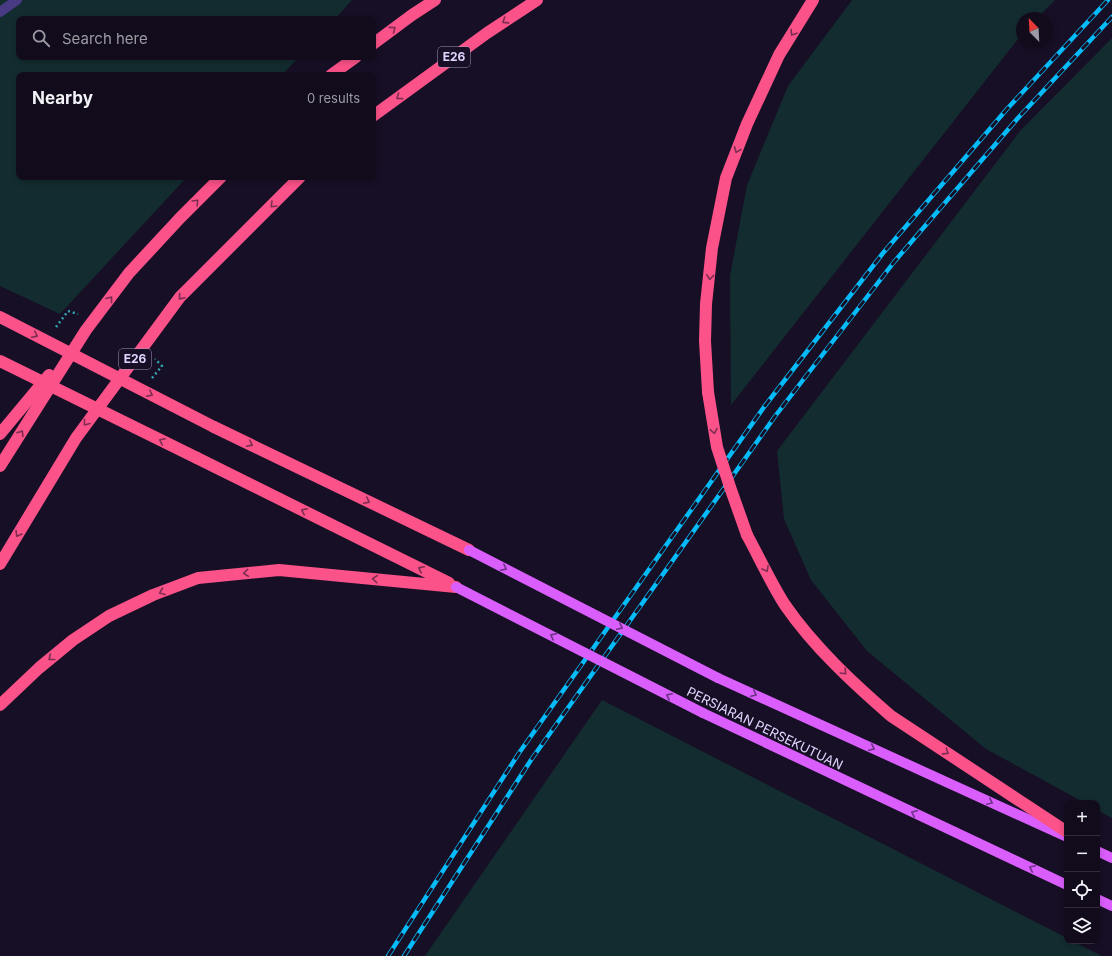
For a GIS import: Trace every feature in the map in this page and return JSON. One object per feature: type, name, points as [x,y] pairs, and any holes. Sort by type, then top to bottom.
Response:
[{"type":"highway","points":[[376,42],[412,15],[436,0]]},
{"type":"highway","name":"E26","points":[[376,114],[487,33],[538,0]]},
{"type":"highway","points":[[813,0],[776,61],[747,124],[726,178],[712,248],[706,304],[705,341],[708,392],[717,447],[748,535],[785,604],[824,652],[866,695],[891,716],[1064,830]]},
{"type":"highway","points":[[335,72],[352,60]]},
{"type":"highway","points":[[0,434],[86,330],[129,273],[218,180]]},
{"type":"highway","name":"E26","points":[[0,564],[76,438],[180,297],[297,180]]},
{"type":"highway","points":[[0,317],[214,427],[469,550]]},
{"type":"highway","points":[[0,466],[86,330]]},
{"type":"highway","points":[[0,360],[456,587]]},
{"type":"highway","points":[[0,705],[39,668],[73,640],[109,616],[153,595],[198,578],[280,570],[456,587]]},
{"type":"main road","name":"PERSIARAN PERSEKUTUAN","points":[[469,550],[718,678],[1065,836]]},
{"type":"main road","name":"PERSIARAN PERSEKUTUAN","points":[[456,587],[703,713],[1064,884]]},
{"type":"main road","points":[[1100,852],[1112,858]]},
{"type":"main road","points":[[1100,900],[1112,906]]},
{"type":"street","points":[[0,12],[17,0]]},
{"type":"green space","points":[[0,0],[352,0],[338,16],[16,16],[16,60],[296,60],[285,72],[16,72],[16,180],[184,180],[60,314],[0,286]]},
{"type":"green space","points":[[852,0],[1055,0],[1043,12],[1016,12],[1016,42],[731,405],[730,276],[747,185],[788,86]]},
{"type":"green space","points":[[1112,38],[1112,818],[1100,812],[1100,800],[1080,800],[986,749],[867,651],[811,580],[784,519],[777,451],[1020,131]]},
{"type":"green space","points":[[602,700],[1064,936],[1064,944],[1078,944],[1102,956],[425,956]]},
{"type":"railway","points":[[388,956],[519,753],[764,407],[883,253],[1007,109],[1108,0]]},
{"type":"railway","points":[[404,956],[531,760],[776,415],[894,262],[1018,118],[1112,17]]}]
